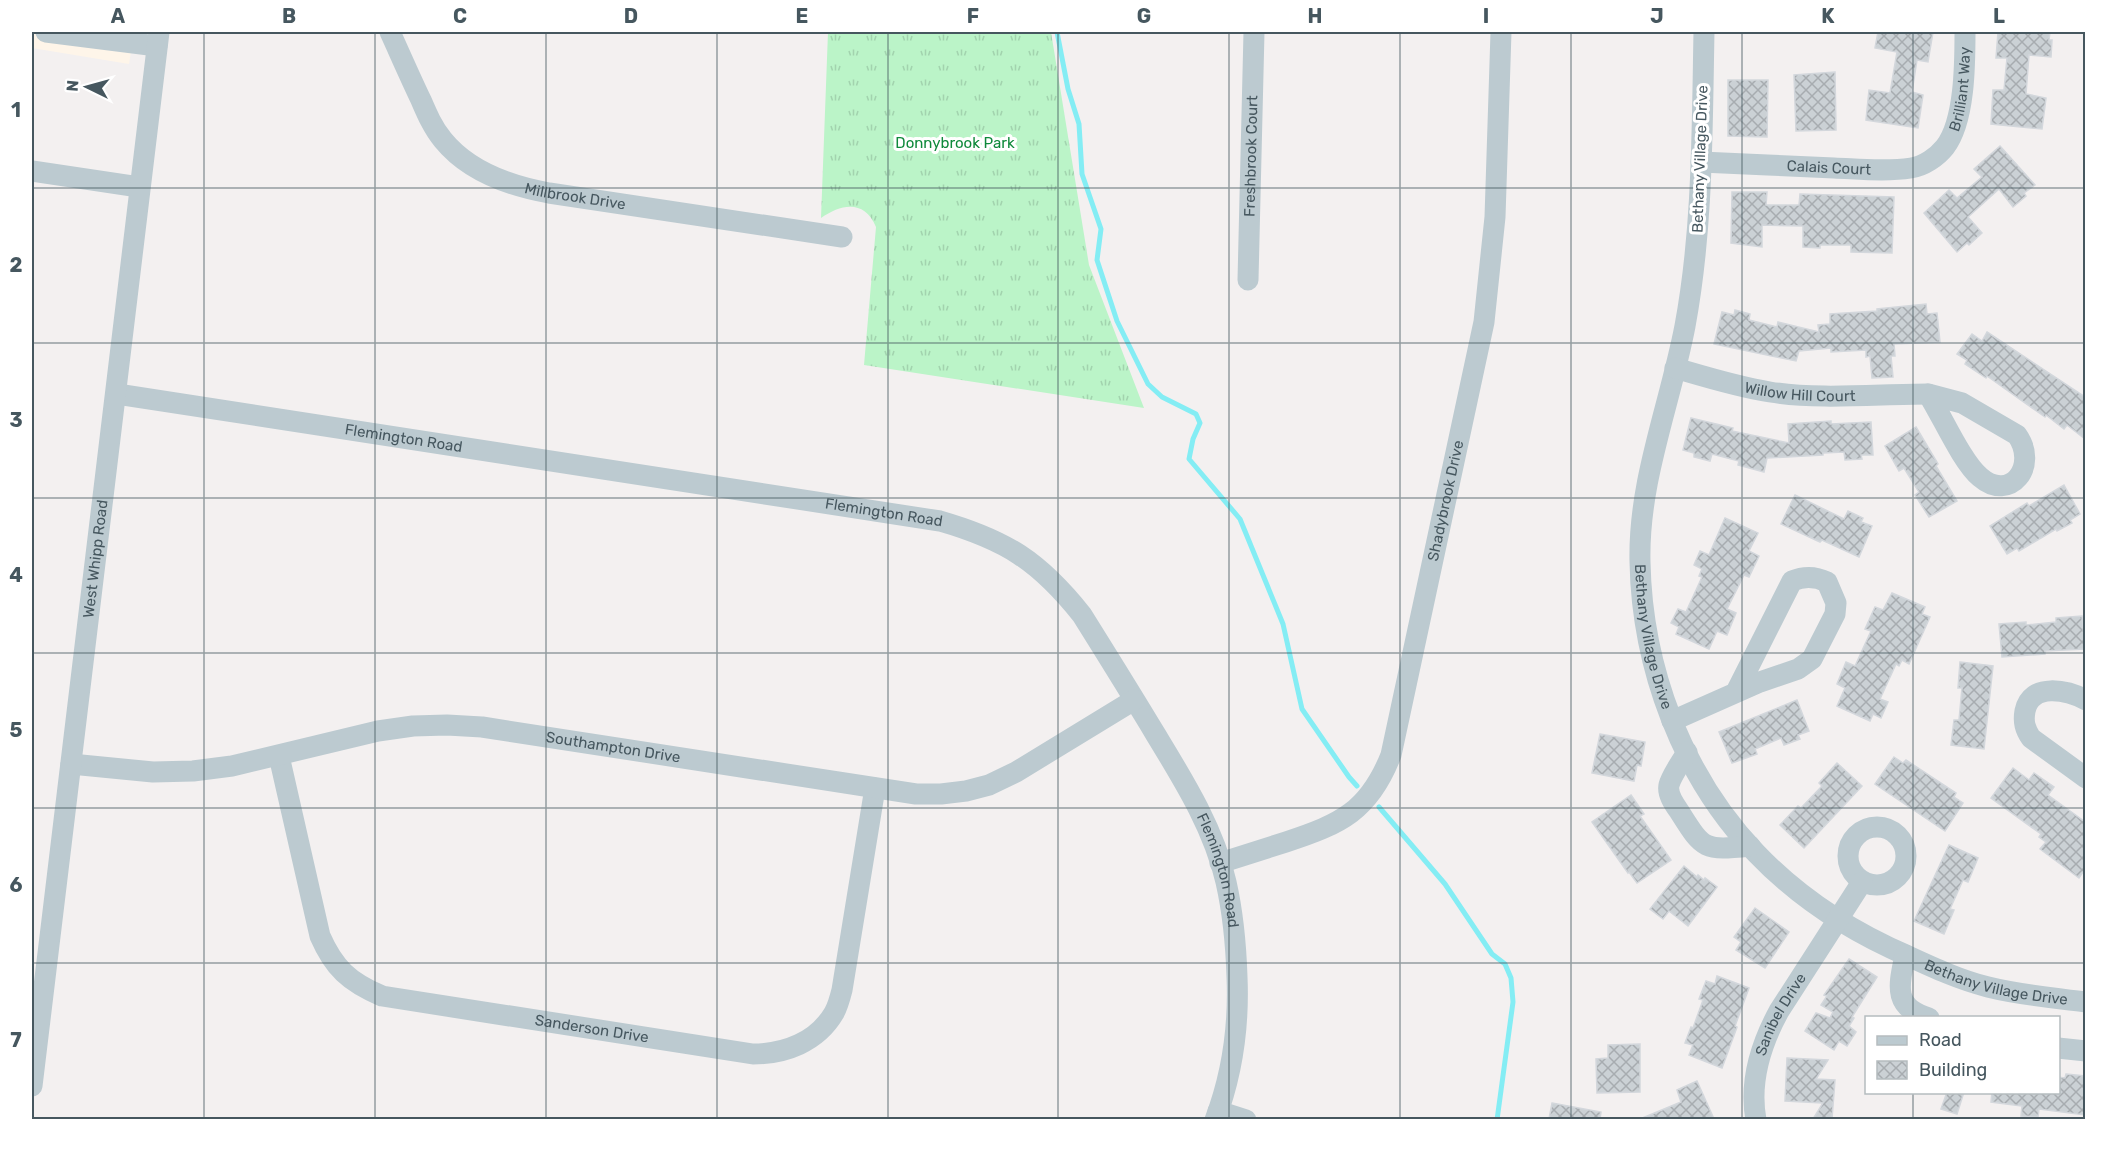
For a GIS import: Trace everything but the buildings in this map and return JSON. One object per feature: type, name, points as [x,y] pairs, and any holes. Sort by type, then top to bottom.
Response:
[{"type":"street","points":[[46,32],[158,39]]},
{"type":"street","name":"Millbrook Drive","points":[[390,32],[432,126],[443,141],[480,171],[502,181],[525,189],[549,193],[842,237]]},
{"type":"street","name":"Freshbrook Court","points":[[1248,279],[1254,32]]},
{"type":"street","name":"Shadybrook Drive","points":[[1220,863],[1321,830],[1341,820],[1356,809],[1371,793],[1383,775],[1391,755],[1484,322],[1495,217],[1500,32]]},
{"type":"street","name":"Bethany Village Drive","points":[[1704,32],[1701,162],[1695,257],[1684,330],[1650,466],[1641,534],[1642,603],[1647,641],[1658,683],[1672,721],[1716,802],[1750,846],[1800,892],[1839,920],[1905,955],[1950,975],[2033,996],[2085,1002]]},
{"type":"street","name":"Brilliant Way","points":[[1946,145],[1953,133],[1960,102],[1965,70],[1965,32]]},
{"type":"street","name":"West Whipp Road","points":[[32,1086],[38,975],[71,764],[158,39]]},
{"type":"street","name":"Calais Court","points":[[1701,162],[1905,169],[1926,163],[1937,156],[1946,145]]},
{"type":"street","points":[[32,171],[139,187]]},
{"type":"street","name":"Willow Hill Court","points":[[1675,368],[1739,386],[1781,393],[1801,395],[1928,394],[1962,403],[2017,435],[2026,454],[2020,476],[2010,484],[2001,486],[1991,485],[1979,476],[1970,465],[1928,394]]},
{"type":"street","name":"Flemington Road","points":[[117,394],[940,521],[997,541],[1024,556],[1064,592],[1082,615],[1188,787],[1220,863],[1226,882],[1236,942],[1238,999],[1235,1035],[1228,1073],[1216,1115]]},
{"type":"street","points":[[1672,721],[1760,682],[1798,669],[1812,659],[1835,614],[1836,603],[1827,582],[1819,578],[1803,577],[1792,580],[1736,692]]},
{"type":"street","points":[[2085,700],[2074,694],[2060,691],[2039,693],[2026,707],[2023,720],[2031,738],[2085,778]]},
{"type":"street","name":"Southampton Drive","points":[[71,764],[153,772],[193,771],[279,756],[378,731],[413,726],[447,725],[503,730],[916,794],[941,794],[989,785],[1016,772],[1134,699]]},
{"type":"street","points":[[1687,752],[1669,784],[1670,793],[1674,804],[1697,840],[1714,848],[1750,846]]},
{"type":"street","name":"Sanderson Drive","points":[[279,756],[320,936],[327,952],[339,969],[360,987],[382,996],[753,1054],[768,1054],[791,1049],[807,1041],[825,1026],[835,1011],[842,990],[875,788]]},
{"type":"street","name":"Sanibel Drive","points":[[1756,1119],[1755,1084],[1762,1046],[1779,1011],[1862,882]]},
{"type":"street","points":[[1905,955],[1898,987],[1904,1004],[1917,1014],[1925,1016]]},
{"type":"street","points":[[2060,1048],[2085,1051]]},
{"type":"street","points":[[1216,1115],[1246,1119]]},
{"type":"shaded area","points":[[32,32],[134,32],[129,64],[32,48]]},
{"type":"green space","name":"Donnybrook Park","points":[[828,32],[1051,32],[1089,265],[1144,408],[864,365],[876,227],[866,212],[859,208],[837,209],[821,218]]},
{"type":"waterway","points":[[1057,32],[1068,89],[1079,124],[1082,174],[1101,229],[1097,260],[1117,321],[1148,384],[1162,397],[1196,414],[1200,423],[1193,439],[1189,459],[1240,519],[1283,624],[1302,709],[1357,786]]},
{"type":"waterway","points":[[1379,807],[1445,884],[1492,954],[1505,964],[1511,978],[1513,1002],[1497,1120]]}]
